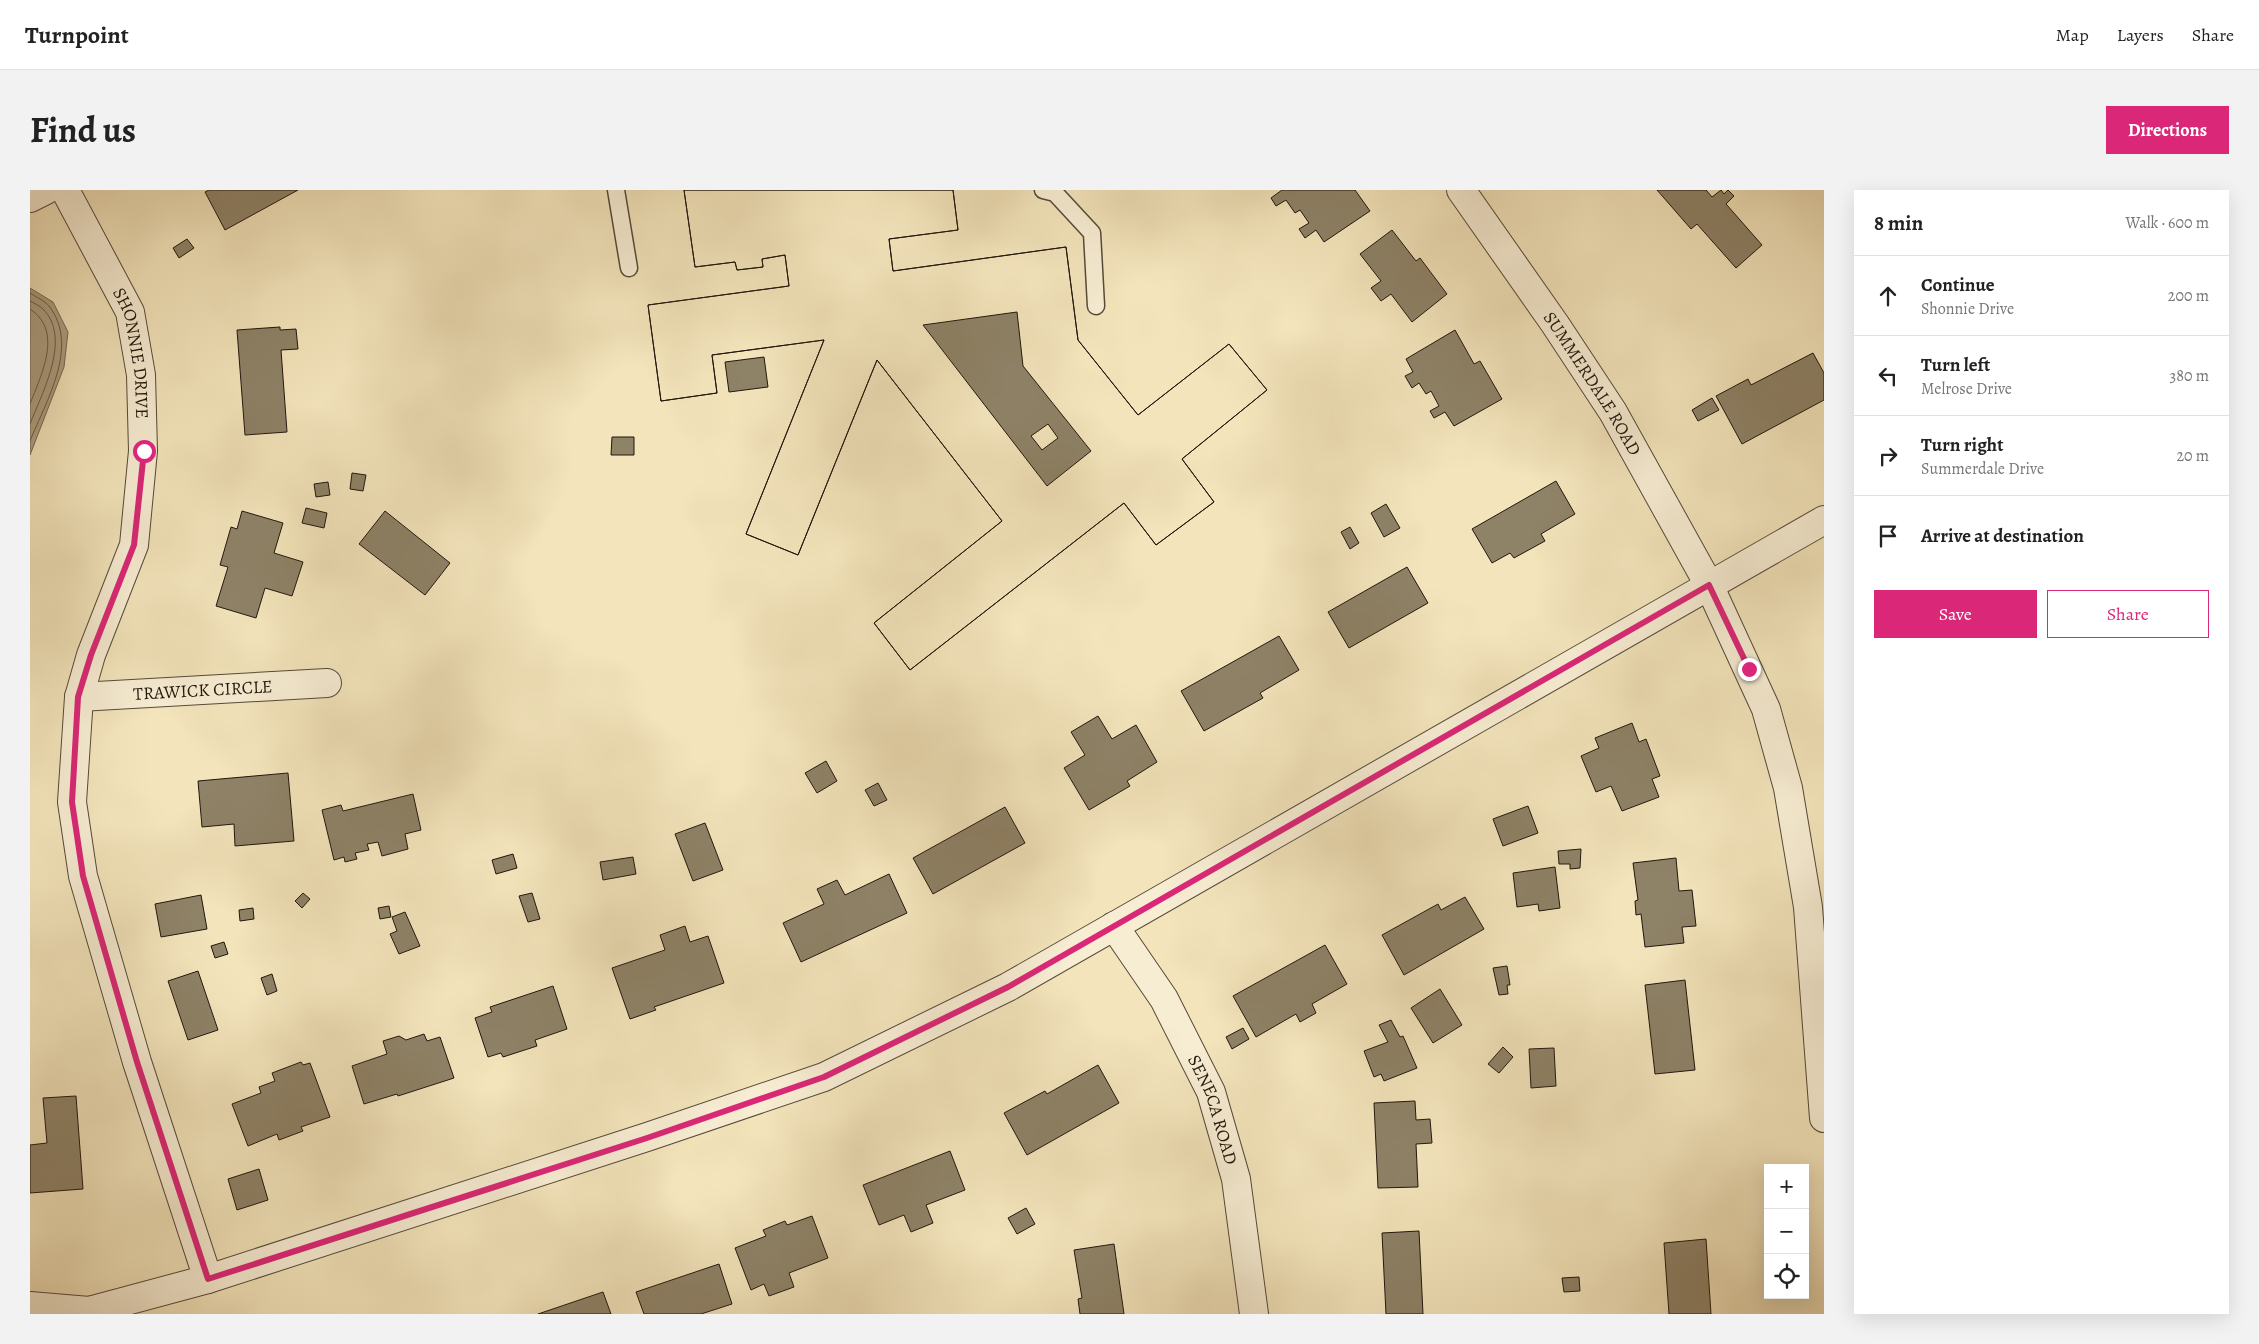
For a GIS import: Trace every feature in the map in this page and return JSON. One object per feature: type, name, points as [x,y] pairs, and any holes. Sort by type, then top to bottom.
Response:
[{"type":"street","points":[[30,198],[46,190]]},
{"type":"street","name":"SHONNIE DRIVE","points":[[65,190],[130,312],[141,375],[144,451],[134,545],[94,645],[78,697],[72,802],[83,876],[137,1062],[208,1279]]},
{"type":"street","name":"SUMMERDALE ROAD","points":[[1461,190],[1555,324],[1613,412],[1709,585],[1766,709],[1788,788],[1816,906],[1824,1118]]},
{"type":"street","points":[[30,1306],[89,1311],[208,1279],[647,1138],[824,1077],[1008,987],[1824,520]]},
{"type":"street","name":"TRAWICK CIRCLE","points":[[78,697],[327,683]]},
{"type":"street","name":"SENECA ROAD","points":[[1114,926],[1164,999],[1211,1092],[1236,1179],[1254,1314]]},
{"type":"lane","points":[[616,190],[629,268]]},
{"type":"lane","points":[[1043,190],[1056,193],[1092,233],[1096,306]]},
{"type":"water","points":[[30,288],[53,302],[68,332],[64,367],[30,455]]},
{"type":"building","points":[[209,190],[298,190],[225,230],[205,192]]},
{"type":"building","points":[[684,190],[953,190],[958,230],[889,239],[893,271],[1066,247],[1078,340],[1138,415],[1229,344],[1267,390],[1182,459],[1214,502],[1156,545],[1124,503],[910,670],[874,623],[1002,521],[877,360],[798,555],[746,534],[824,340],[712,355],[717,393],[661,401],[648,305],[789,286],[785,255],[762,259],[763,267],[737,270],[735,262],[695,267]],"holes":[[[1017,312],[1023,366],[1091,451],[1047,486],[923,325]]]},
{"type":"building","points":[[684,190],[953,190],[958,230],[889,239],[893,271],[1066,247],[1078,340],[1138,415],[1229,344],[1267,390],[1182,459],[1214,502],[1156,545],[1124,503],[910,670],[874,623],[1002,521],[877,360],[798,555],[746,534],[824,340],[712,355],[717,393],[661,401],[648,305],[789,286],[785,255],[762,259],[763,267],[737,270],[735,262],[695,267]]},
{"type":"building","points":[[1282,190],[1355,190],[1370,211],[1324,242],[1316,230],[1305,238],[1299,229],[1309,223],[1300,210],[1295,213],[1286,200],[1276,206],[1271,198]]},
{"type":"building","points":[[1657,190],[1706,190],[1712,197],[1721,190],[1724,194],[1728,190],[1734,196],[1726,204],[1762,245],[1736,268],[1697,224],[1691,229]]},
{"type":"building","points":[[1392,230],[1416,261],[1420,258],[1447,294],[1412,322],[1391,294],[1381,301],[1371,288],[1381,281],[1360,254]]},
{"type":"building","points":[[187,239],[194,248],[179,258],[173,248]]},
{"type":"building","points":[[280,327],[280,330],[296,329],[298,349],[281,350],[287,432],[245,435],[237,330]]},
{"type":"building","points":[[1455,330],[1474,364],[1480,361],[1502,399],[1454,426],[1445,412],[1434,418],[1430,411],[1439,406],[1431,391],[1426,394],[1419,383],[1412,388],[1405,376],[1413,372],[1406,359]]},
{"type":"building","points":[[1813,353],[1824,373],[1824,400],[1742,444],[1716,396],[1748,379],[1751,385]]},
{"type":"building","points":[[764,357],[768,387],[729,392],[725,362]]},
{"type":"building","points":[[1712,398],[1719,410],[1698,421],[1692,410]]},
{"type":"building","points":[[1048,424],[1058,438],[1042,450],[1031,436]]},
{"type":"building","points":[[612,437],[634,437],[634,455],[611,455]]},
{"type":"building","points":[[352,473],[366,475],[363,491],[350,489]]},
{"type":"building","points":[[1556,481],[1575,514],[1541,534],[1545,541],[1514,558],[1510,553],[1492,563],[1472,529]]},
{"type":"building","points":[[328,482],[330,495],[316,497],[314,484]]},
{"type":"building","points":[[1386,504],[1400,528],[1384,537],[1371,513]]},
{"type":"building","points":[[306,508],[327,513],[324,528],[302,523]]},
{"type":"building","points":[[242,511],[283,523],[274,553],[303,562],[292,596],[265,588],[256,618],[216,606],[228,567],[220,565],[231,527],[237,529]]},
{"type":"building","points":[[385,511],[450,563],[425,595],[359,544]]},
{"type":"building","points":[[1350,527],[1359,543],[1350,549],[1341,532]]},
{"type":"building","points":[[1407,567],[1428,603],[1349,648],[1328,612]]},
{"type":"building","points":[[1279,636],[1299,670],[1260,693],[1263,698],[1204,731],[1181,691]]},
{"type":"building","points":[[1098,716],[1112,739],[1136,725],[1157,762],[1127,781],[1130,786],[1089,810],[1064,768],[1085,755],[1071,732]]},
{"type":"building","points":[[1632,723],[1639,742],[1646,739],[1660,776],[1652,779],[1659,797],[1622,811],[1611,786],[1596,792],[1581,756],[1599,748],[1595,738]]},
{"type":"building","points":[[826,761],[837,781],[817,793],[805,773]]},
{"type":"building","points":[[288,773],[294,841],[235,846],[234,824],[202,827],[198,781]]},
{"type":"building","points":[[878,783],[887,800],[874,806],[865,790]]},
{"type":"building","points":[[413,794],[421,830],[405,834],[408,849],[382,856],[378,842],[367,844],[369,850],[355,853],[357,859],[345,862],[344,857],[334,860],[322,810],[341,805],[343,811]]},
{"type":"building","points":[[1528,806],[1538,833],[1503,846],[1493,819]]},
{"type":"building","points":[[1005,807],[1025,843],[933,894],[913,858]]},
{"type":"building","points":[[705,823],[723,870],[693,881],[675,834]]},
{"type":"building","points":[[1581,849],[1580,868],[1570,869],[1570,864],[1559,864],[1558,851]]},
{"type":"building","points":[[513,854],[517,868],[496,874],[492,860]]},
{"type":"building","points":[[633,857],[636,874],[603,880],[600,862]]},
{"type":"building","points":[[1676,858],[1679,891],[1692,890],[1696,926],[1682,927],[1684,943],[1645,947],[1641,914],[1636,915],[1635,901],[1638,900],[1633,863]]},
{"type":"building","points":[[1555,867],[1560,908],[1539,911],[1538,904],[1517,907],[1513,873]]},
{"type":"building","points":[[889,874],[907,913],[801,962],[783,923],[824,904],[817,889],[837,880],[845,895]]},
{"type":"building","points":[[303,893],[310,899],[302,908],[295,901]]},
{"type":"building","points":[[532,893],[540,919],[528,922],[519,896]]},
{"type":"building","points":[[201,895],[207,929],[161,937],[155,904]]},
{"type":"building","points":[[1465,897],[1484,929],[1404,975],[1382,935],[1438,904],[1441,910]]},
{"type":"building","points":[[389,906],[391,917],[380,919],[378,908]]},
{"type":"building","points":[[253,908],[254,919],[240,921],[239,910]]},
{"type":"building","points":[[405,912],[420,946],[399,954],[390,934],[397,931],[392,917]]},
{"type":"building","points":[[685,926],[690,942],[708,936],[724,983],[654,1007],[656,1010],[630,1019],[612,968],[665,950],[660,935]]},
{"type":"building","points":[[224,942],[228,954],[215,958],[211,946]]},
{"type":"building","points":[[1325,945],[1347,984],[1312,1004],[1316,1013],[1300,1022],[1296,1014],[1256,1037],[1233,996]]},
{"type":"building","points":[[1507,966],[1510,985],[1507,985],[1508,994],[1499,995],[1493,968]]},
{"type":"building","points":[[198,971],[218,1030],[188,1040],[168,981]]},
{"type":"building","points":[[272,974],[277,991],[267,995],[261,978]]},
{"type":"building","points":[[1685,980],[1695,1070],[1655,1074],[1645,985]]},
{"type":"building","points":[[553,986],[567,1029],[535,1040],[537,1046],[503,1057],[501,1053],[488,1057],[475,1018],[492,1012],[490,1007]]},
{"type":"building","points":[[1440,989],[1462,1025],[1433,1043],[1411,1008]]},
{"type":"building","points":[[1391,1020],[1400,1037],[1403,1036],[1417,1068],[1384,1081],[1381,1074],[1374,1077],[1364,1051],[1388,1042],[1379,1025]]},
{"type":"building","points":[[1243,1028],[1249,1039],[1232,1049],[1226,1037]]},
{"type":"building","points":[[424,1034],[427,1041],[440,1037],[454,1078],[398,1096],[397,1094],[364,1104],[352,1066],[387,1054],[383,1041],[399,1036],[406,1040]]},
{"type":"building","points":[[1503,1047],[1513,1057],[1499,1073],[1488,1064]]},
{"type":"building","points":[[1554,1048],[1556,1086],[1531,1088],[1529,1049]]},
{"type":"building","points":[[301,1062],[303,1065],[310,1063],[330,1117],[301,1127],[303,1131],[279,1140],[277,1134],[248,1146],[232,1104],[261,1093],[259,1087],[275,1081],[272,1073]]},
{"type":"building","points":[[1098,1065],[1119,1103],[1027,1155],[1004,1113],[1045,1091],[1047,1094]]},
{"type":"building","points":[[76,1096],[83,1189],[30,1193],[30,1145],[47,1143],[43,1098]]},
{"type":"building","points":[[1415,1101],[1416,1120],[1430,1119],[1432,1143],[1416,1144],[1418,1187],[1378,1188],[1374,1103]]},
{"type":"building","points":[[950,1151],[965,1190],[926,1205],[933,1223],[911,1232],[904,1215],[879,1225],[863,1185]]},
{"type":"building","points":[[259,1169],[268,1200],[237,1210],[228,1179]]},
{"type":"building","points":[[1026,1208],[1035,1224],[1017,1234],[1008,1218]]},
{"type":"building","points":[[812,1216],[828,1258],[789,1273],[794,1287],[769,1296],[764,1284],[751,1290],[735,1248],[766,1236],[763,1230],[785,1221],[787,1225]]},
{"type":"building","points":[[1419,1231],[1423,1314],[1386,1314],[1382,1233]]},
{"type":"building","points":[[1706,1239],[1711,1314],[1669,1314],[1664,1243]]},
{"type":"building","points":[[1114,1244],[1124,1314],[1080,1314],[1078,1299],[1082,1298],[1074,1250]]},
{"type":"building","points":[[719,1264],[732,1304],[701,1314],[644,1314],[636,1292]]},
{"type":"building","points":[[1579,1277],[1580,1291],[1564,1292],[1562,1278]]},
{"type":"building","points":[[603,1292],[611,1314],[538,1314],[600,1293]]},
{"type":"route","points":[[144,451],[134,545],[91,655],[78,697],[72,802],[83,876],[137,1062],[208,1279],[647,1138],[824,1077],[1008,987],[1709,585],[1749,669]]}]
